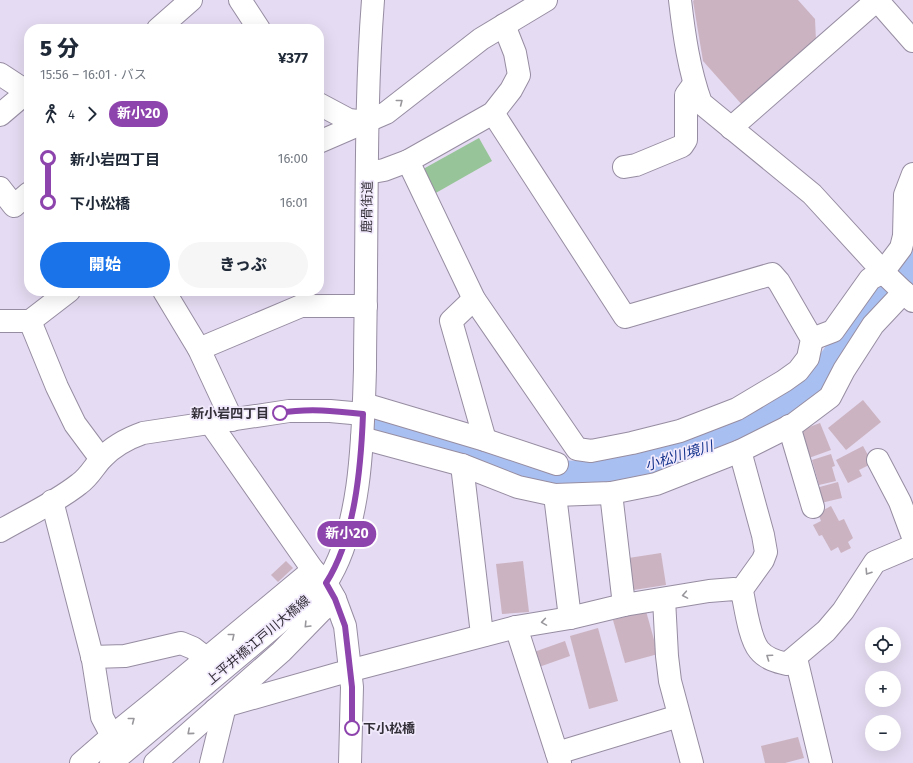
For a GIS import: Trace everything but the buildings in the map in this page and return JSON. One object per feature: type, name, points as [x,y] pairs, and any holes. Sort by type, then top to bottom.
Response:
[{"type":"street","points":[[164,24],[191,0]]},
{"type":"street","points":[[240,0],[256,24]]},
{"type":"street","name":"鹿骨街道","points":[[364,409],[368,73],[373,0]]},
{"type":"street","points":[[680,0],[684,37],[694,84],[702,103],[812,194],[901,289]]},
{"type":"street","points":[[731,128],[877,0],[913,41]]},
{"type":"street","points":[[324,140],[386,113],[481,39],[504,26],[537,2]]},
{"type":"street","points":[[367,174],[384,170],[408,161],[493,113],[511,90],[519,76],[515,53],[504,26]]},
{"type":"street","points":[[0,74],[24,89]]},
{"type":"street","points":[[624,167],[636,166],[682,146],[686,140],[686,95],[694,84]]},
{"type":"street","points":[[0,114],[24,95]]},
{"type":"street","points":[[324,107],[349,120],[367,122]]},
{"type":"street","points":[[408,161],[474,299],[577,449],[591,451],[680,431],[736,409],[784,381],[798,371],[808,358],[812,339],[779,282],[772,274],[625,317],[493,113]]},
{"type":"street","points":[[362,438],[462,465],[518,487],[555,495],[611,494],[656,484],[740,451],[789,426],[830,397],[844,370],[873,325],[901,289],[901,248],[904,236],[905,195],[913,174]]},
{"type":"street","points":[[0,188],[14,206],[24,197]]},
{"type":"street","points":[[812,339],[832,331],[870,279],[901,289]]},
{"type":"street","points":[[0,321],[30,321],[62,296]]},
{"type":"street","points":[[167,296],[199,349],[221,422],[325,584],[345,626],[351,671],[353,704],[350,763]]},
{"type":"street","points":[[199,349],[300,299],[366,306]]},
{"type":"street","points":[[474,299],[451,321],[485,440]]},
{"type":"street","points":[[30,321],[57,387],[75,424],[101,460]]},
{"type":"street","points":[[0,531],[52,502],[80,484],[94,470],[101,460],[117,445],[127,439],[142,433],[289,411],[364,409],[485,440],[557,464]]},
{"type":"street","name":"上平井橋江戸川大橋線","points":[[110,763],[325,584],[334,571],[349,528],[355,498],[364,409]]},
{"type":"street","points":[[789,426],[813,507]]},
{"type":"street","points":[[740,451],[763,535],[766,552],[763,560],[740,592]]},
{"type":"street","points":[[878,460],[900,502],[913,537]]},
{"type":"street","points":[[462,465],[481,626],[484,635]]},
{"type":"street","points":[[611,494],[624,605]]},
{"type":"street","points":[[555,495],[570,618]]},
{"type":"street","points":[[52,502],[92,657],[102,717],[112,736]]},
{"type":"street","points":[[220,708],[516,627],[570,618],[624,605],[710,591],[734,589],[740,592],[743,596],[751,633],[759,650],[774,661],[787,664],[796,658],[826,631],[843,611],[874,562],[913,546]]},
{"type":"street","points":[[81,763],[206,658],[325,584]]},
{"type":"street","points":[[155,763],[220,708],[281,652],[320,612],[325,584]]},
{"type":"street","points":[[664,599],[670,682],[692,763]]},
{"type":"street","points":[[516,627],[559,758],[679,716]]},
{"type":"street","points":[[92,657],[125,656],[181,643],[193,648],[206,658]]},
{"type":"street","points":[[796,658],[821,763]]},
{"type":"street","points":[[212,763],[220,708]]},
{"type":"green space","points":[[479,138],[492,161],[434,194],[423,171],[425,168]]},
{"type":"waterway","name":"小松川境川","points":[[379,423],[470,451],[523,470],[549,476],[584,477],[635,469],[698,451],[734,439],[772,419],[818,385],[882,294],[913,265]]},
{"type":"bus line","name":"新小20","points":[[280,413],[289,411],[330,411],[363,414],[362,438],[355,498],[349,528],[342,552],[334,571],[326,583],[335,599],[345,626],[351,671],[353,704],[352,728]]},
{"type":"place","name":"新小岩四丁目","points":[[280,413]]},
{"type":"place","name":"下小松橋","points":[[352,728]]}]
